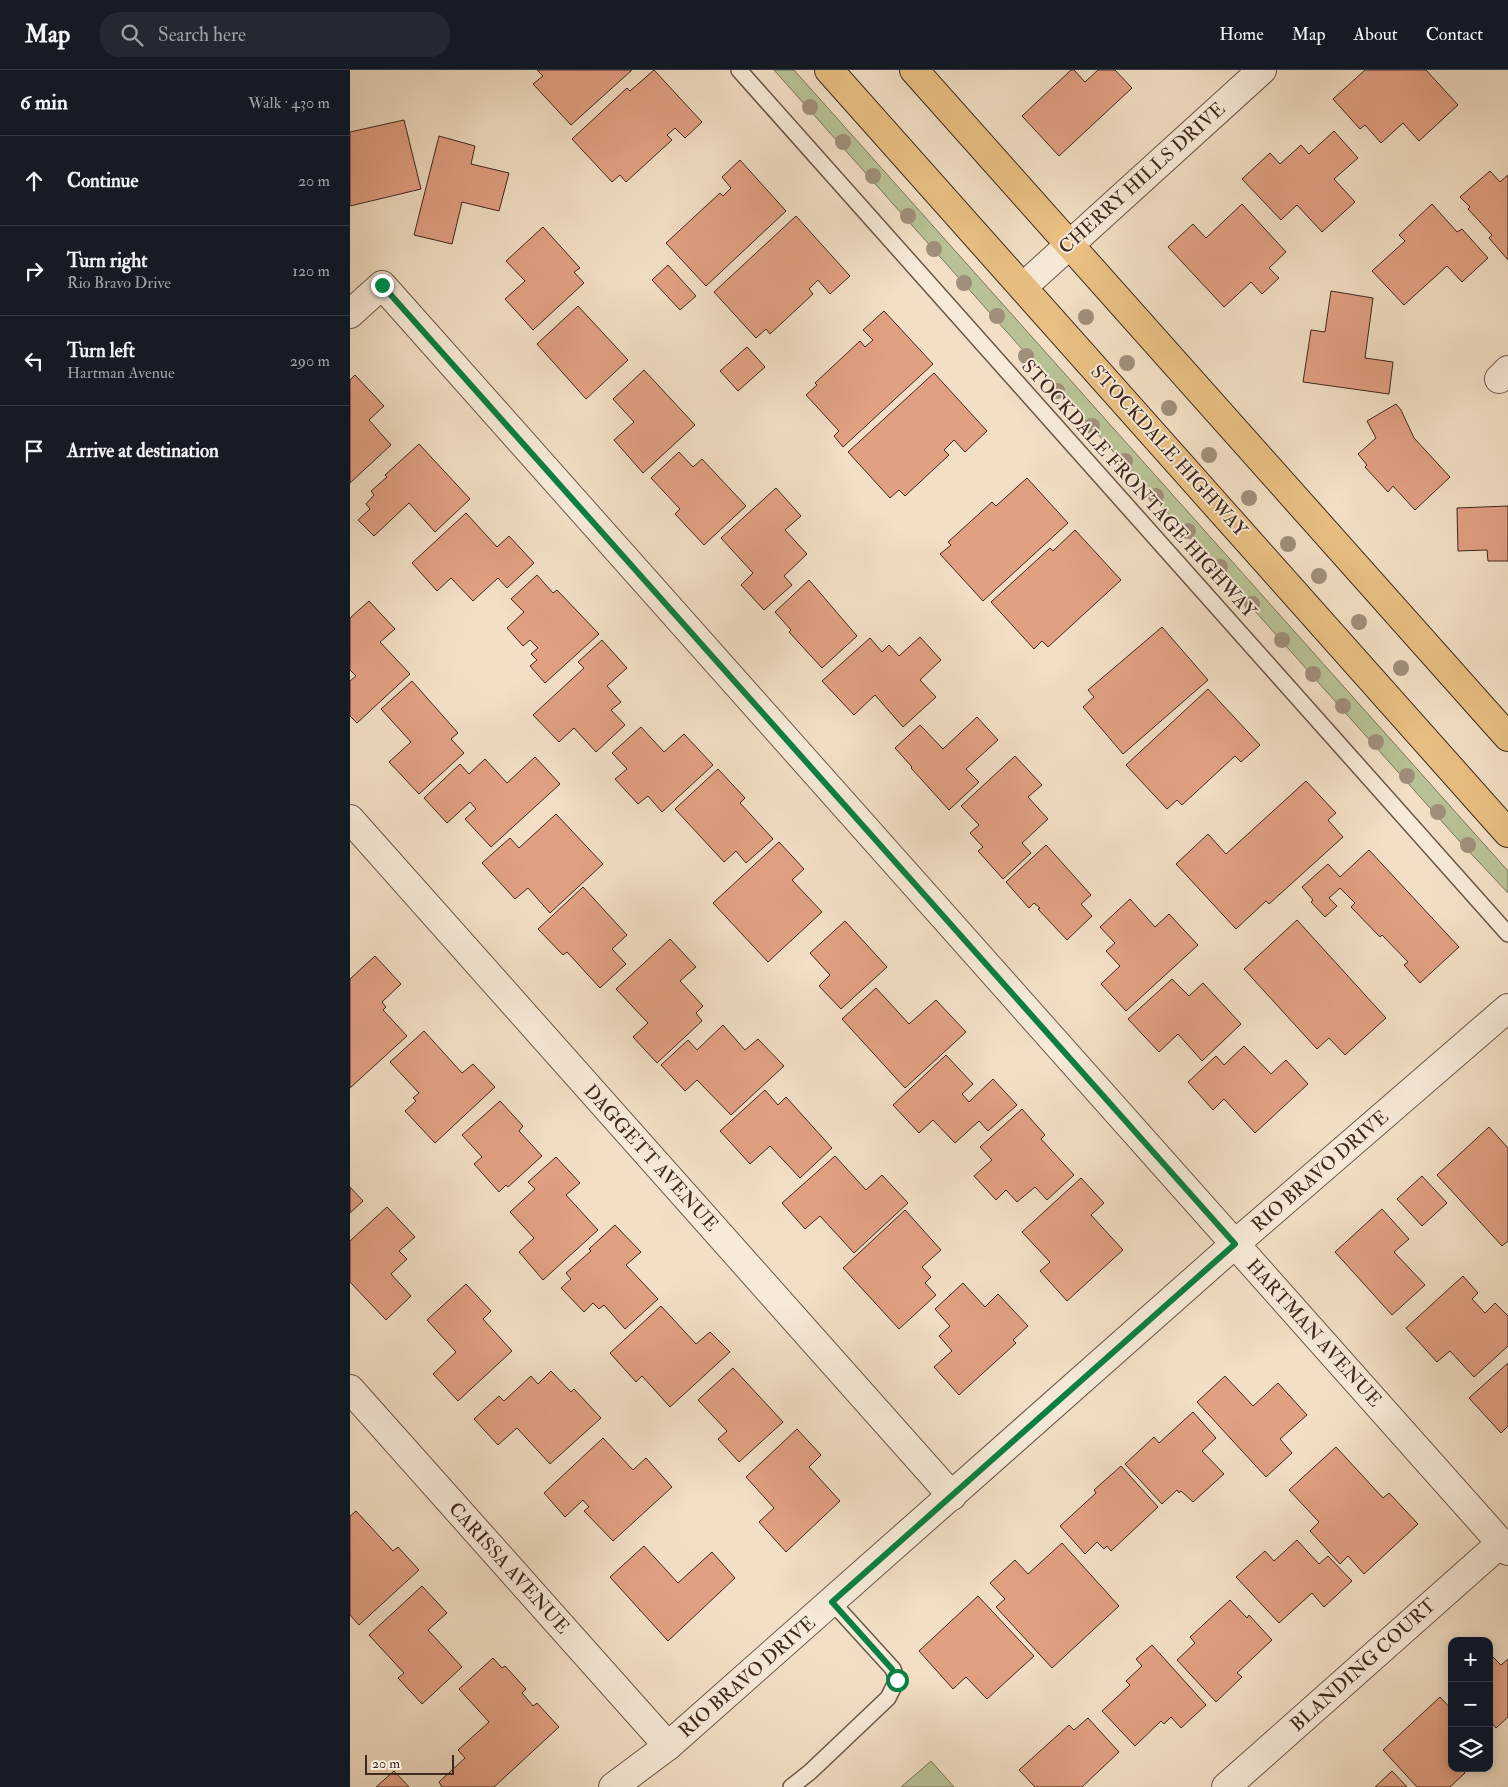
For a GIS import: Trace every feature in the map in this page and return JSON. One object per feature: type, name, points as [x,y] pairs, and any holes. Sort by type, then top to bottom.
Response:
[{"type":"main road","name":"STOCKDALE HIGHWAY","points":[[829,70],[1508,833]]},
{"type":"main road","points":[[914,70],[1508,737]]},
{"type":"street","name":"CHERRY HILLS DRIVE","points":[[1023,286],[1262,70]]},
{"type":"street","name":"HARTMAN AVENUE","points":[[350,314],[382,285],[1504,1547]]},
{"type":"street","name":"DAGGETT AVENUE","points":[[350,819],[952,1496]]},
{"type":"street","name":"RIO BRAVO DRIVE","points":[[613,1787],[668,1746],[1235,1244],[1508,1008]]},
{"type":"street","name":"CARISSA AVENUE","points":[[350,1389],[668,1746]]},
{"type":"street","name":"BLANDING COURT","points":[[1226,1787],[1504,1547]]},
{"type":"lane","name":"STOCKDALE FRONTAGE HIGHWAY","points":[[739,70],[1508,934]]},
{"type":"lane","points":[[791,1787],[810,1772],[888,1698],[897,1680],[892,1669],[832,1602]]},
{"type":"green space","points":[[774,70],[794,70],[1508,871],[1508,893],[1462,844]]},
{"type":"green space","points":[[931,1761],[954,1787],[901,1787]]},
{"type":"building","points":[[537,70],[632,70],[571,125],[533,84],[543,76]]},
{"type":"building","points":[[654,70],[702,122],[685,138],[675,128],[667,135],[672,140],[626,182],[620,175],[612,182],[572,139],[627,88],[630,91]]},
{"type":"building","points":[[1071,70],[1074,70],[1085,82],[1098,70],[1115,70],[1132,88],[1059,156],[1022,116]]},
{"type":"building","points":[[1365,70],[1426,70],[1458,105],[1419,141],[1403,123],[1381,143],[1365,125],[1360,129],[1333,99]]},
{"type":"building","points":[[404,120],[421,189],[350,206],[350,132]]},
{"type":"building","points":[[1334,131],[1358,158],[1334,179],[1355,202],[1322,232],[1297,205],[1281,220],[1242,179],[1270,153],[1280,164],[1301,145],[1309,154]]},
{"type":"building","points":[[439,136],[475,146],[471,164],[509,173],[499,211],[462,202],[452,244],[414,235]]},
{"type":"building","points":[[740,160],[786,211],[706,286],[666,243],[720,193],[723,196],[731,188],[722,177]]},
{"type":"building","points":[[1490,171],[1500,182],[1508,175],[1508,260],[1489,238],[1492,235],[1468,209],[1470,207],[1460,197]]},
{"type":"building","points":[[1242,204],[1286,252],[1269,268],[1279,278],[1262,294],[1251,282],[1224,307],[1168,247],[1193,224],[1206,238]]},
{"type":"building","points":[[1432,204],[1457,232],[1462,229],[1488,258],[1462,282],[1447,266],[1404,305],[1372,271],[1405,241],[1399,235]]},
{"type":"building","points":[[796,216],[850,276],[830,294],[818,280],[809,289],[813,294],[770,334],[766,329],[756,338],[714,292]]},
{"type":"building","points":[[543,227],[580,268],[574,272],[584,283],[533,330],[505,299],[525,281],[506,261]]},
{"type":"building","points":[[668,265],[696,296],[680,310],[652,280]]},
{"type":"building","points":[[1331,291],[1373,298],[1365,358],[1393,362],[1389,394],[1303,382],[1311,330],[1325,332]]},
{"type":"building","points":[[578,306],[628,360],[586,399],[537,344]]},
{"type":"building","points":[[884,311],[933,364],[843,447],[834,436],[839,431],[806,395],[817,385],[815,383],[860,341],[865,347],[873,340],[863,330]]},
{"type":"building","points":[[747,347],[765,367],[738,391],[720,371]]},
{"type":"building","points":[[644,370],[695,425],[643,473],[614,440],[634,422],[613,399]]},
{"type":"building","points":[[934,373],[987,431],[965,452],[954,440],[944,450],[949,455],[905,496],[899,490],[890,498],[848,452]]},
{"type":"building","points":[[355,375],[384,406],[369,420],[391,445],[350,483],[350,380]]},
{"type":"building","points":[[1396,404],[1401,410],[1414,438],[1450,477],[1415,510],[1393,486],[1388,492],[1365,467],[1367,465],[1358,454],[1376,438],[1367,421]]},
{"type":"building","points":[[419,444],[470,499],[435,532],[409,503],[374,536],[358,520],[370,509],[366,504],[374,495],[371,491],[387,477],[385,475]]},
{"type":"building","points":[[679,452],[693,467],[702,459],[746,506],[704,545],[675,514],[680,509],[651,478]]},
{"type":"building","points":[[1027,478],[1068,523],[983,601],[940,554],[951,545],[948,542],[992,502],[996,506]]},
{"type":"building","points":[[776,488],[801,516],[785,530],[807,554],[784,576],[792,585],[764,610],[741,585],[753,573],[721,538]]},
{"type":"building","points":[[1508,506],[1508,561],[1488,561],[1487,550],[1458,551],[1457,508]]},
{"type":"building","points":[[466,513],[497,547],[509,536],[534,563],[507,588],[498,578],[473,601],[451,578],[437,591],[412,563]]},
{"type":"building","points":[[1075,530],[1121,580],[1048,647],[1042,641],[1034,649],[991,602],[1050,548],[1053,551]]},
{"type":"building","points":[[537,575],[553,593],[557,590],[599,634],[545,683],[530,666],[537,660],[531,654],[538,648],[530,640],[523,646],[507,628],[524,612],[511,599]]},
{"type":"building","points":[[809,580],[857,636],[822,668],[789,632],[791,630],[775,612]]},
{"type":"building","points":[[369,601],[395,629],[380,642],[410,674],[357,723],[350,716],[350,681],[356,676],[350,670],[350,618]]},
{"type":"building","points":[[1162,627],[1208,680],[1123,754],[1083,707],[1094,697],[1088,690]]},
{"type":"building","points":[[920,637],[941,660],[920,680],[936,697],[903,727],[875,695],[854,715],[822,681],[870,638],[882,652],[889,645],[899,656]]},
{"type":"building","points":[[602,640],[627,668],[607,686],[621,702],[611,710],[625,725],[596,752],[574,728],[559,742],[533,715],[584,668],[578,662]]},
{"type":"building","points":[[412,681],[458,733],[451,739],[464,753],[419,794],[389,762],[411,742],[381,709]]},
{"type":"building","points":[[1208,689],[1260,745],[1241,762],[1235,756],[1182,805],[1177,800],[1167,809],[1126,765]]},
{"type":"building","points":[[977,717],[998,740],[966,769],[979,782],[949,810],[895,748],[920,725],[943,749]]},
{"type":"building","points":[[641,727],[664,752],[684,734],[713,765],[662,812],[648,796],[638,804],[615,779],[627,769],[612,753]]},
{"type":"building","points":[[1015,756],[1042,785],[1028,797],[1048,819],[1022,843],[1031,853],[1003,879],[978,851],[983,847],[970,833],[979,825],[961,806]]},
{"type":"building","points":[[535,757],[560,784],[491,847],[465,819],[476,809],[470,802],[447,823],[424,798],[460,764],[469,774],[485,759],[507,783]]},
{"type":"building","points":[[718,769],[745,798],[740,803],[773,839],[746,863],[736,851],[724,862],[675,809]]},
{"type":"building","points":[[1306,781],[1336,813],[1328,820],[1343,837],[1269,904],[1266,901],[1236,929],[1176,864],[1208,834],[1226,854]]},
{"type":"building","points":[[556,814],[603,864],[550,913],[528,888],[515,899],[482,863],[510,838],[519,848]]},
{"type":"building","points":[[779,842],[804,869],[792,880],[822,912],[768,962],[713,903]]},
{"type":"building","points":[[1046,845],[1091,895],[1081,904],[1092,916],[1067,940],[1038,909],[1040,908],[1034,903],[1029,908],[1006,882]]},
{"type":"building","points":[[1369,850],[1459,947],[1420,983],[1404,965],[1408,962],[1351,907],[1355,903],[1340,888],[1329,898],[1337,906],[1325,917],[1311,902],[1313,900],[1302,887],[1328,864],[1340,877]]},
{"type":"building","points":[[583,887],[627,935],[612,949],[626,964],[600,988],[567,952],[563,955],[538,929]]},
{"type":"building","points":[[1130,899],[1155,927],[1169,914],[1198,945],[1126,1011],[1101,984],[1120,966],[1106,951],[1115,943],[1100,927]]},
{"type":"building","points":[[1297,920],[1386,1018],[1345,1055],[1329,1038],[1317,1049],[1244,969]]},
{"type":"building","points":[[845,921],[887,967],[841,1009],[819,986],[830,975],[810,953]]},
{"type":"building","points":[[670,939],[696,967],[680,981],[703,1006],[696,1013],[702,1021],[657,1063],[633,1037],[648,1023],[616,989]]},
{"type":"building","points":[[375,956],[401,984],[382,1002],[386,1007],[383,1010],[407,1036],[350,1088],[350,979]]},
{"type":"building","points":[[1172,979],[1189,996],[1203,983],[1241,1024],[1202,1061],[1178,1034],[1159,1052],[1128,1019]]},
{"type":"building","points":[[876,988],[909,1024],[936,1000],[966,1032],[905,1088],[842,1019]]},
{"type":"building","points":[[723,1025],[745,1050],[758,1039],[784,1066],[731,1115],[697,1080],[685,1091],[661,1065],[688,1040],[697,1050]]},
{"type":"building","points":[[424,1031],[462,1073],[473,1064],[495,1087],[435,1143],[405,1111],[416,1101],[413,1098],[419,1093],[390,1062]]},
{"type":"building","points":[[1244,1046],[1271,1074],[1286,1060],[1308,1084],[1255,1133],[1224,1099],[1213,1110],[1188,1082],[1216,1056],[1224,1065]]},
{"type":"building","points":[[946,1055],[973,1084],[962,1094],[969,1102],[993,1079],[1017,1105],[988,1131],[979,1121],[955,1143],[933,1120],[919,1133],[893,1105]]},
{"type":"building","points":[[765,1090],[778,1105],[786,1097],[832,1148],[800,1178],[770,1146],[750,1164],[720,1131]]},
{"type":"building","points":[[500,1101],[523,1126],[519,1131],[542,1156],[508,1187],[506,1185],[499,1192],[474,1164],[482,1157],[462,1135]]},
{"type":"building","points":[[1022,1109],[1045,1135],[1041,1139],[1074,1175],[1047,1200],[1035,1187],[1017,1202],[1006,1190],[996,1200],[974,1176],[992,1160],[980,1147]]},
{"type":"building","points":[[1489,1127],[1508,1148],[1508,1241],[1502,1246],[1437,1175]]},
{"type":"building","points":[[835,1156],[866,1190],[882,1175],[908,1203],[854,1253],[820,1216],[805,1229],[782,1203]]},
{"type":"building","points":[[556,1157],[580,1183],[566,1195],[598,1230],[543,1280],[519,1252],[534,1238],[510,1212],[535,1189],[528,1182]]},
{"type":"building","points":[[1422,1176],[1447,1203],[1422,1226],[1397,1199]]},
{"type":"building","points":[[1081,1178],[1104,1203],[1091,1215],[1123,1250],[1067,1301],[1040,1271],[1050,1262],[1022,1232]]},
{"type":"building","points":[[350,1187],[363,1201],[350,1213]]},
{"type":"building","points":[[387,1207],[415,1237],[399,1251],[407,1259],[391,1274],[411,1296],[386,1320],[350,1282],[350,1241]]},
{"type":"building","points":[[1382,1209],[1409,1239],[1394,1252],[1425,1285],[1392,1315],[1335,1252]]},
{"type":"building","points":[[905,1210],[941,1250],[922,1267],[931,1277],[925,1283],[936,1295],[899,1329],[843,1268]]},
{"type":"building","points":[[615,1225],[641,1252],[626,1265],[658,1299],[625,1329],[604,1305],[599,1309],[593,1303],[584,1312],[561,1288],[571,1279],[566,1273],[591,1251],[589,1249]]},
{"type":"building","points":[[1463,1276],[1478,1293],[1472,1299],[1485,1313],[1495,1303],[1508,1316],[1508,1346],[1474,1377],[1450,1351],[1437,1362],[1406,1328]]},
{"type":"building","points":[[963,1283],[985,1307],[998,1294],[1028,1326],[1013,1340],[1016,1343],[959,1395],[934,1367],[952,1351],[939,1336],[950,1326],[935,1309]]},
{"type":"building","points":[[466,1284],[491,1311],[483,1319],[512,1351],[458,1401],[433,1374],[456,1352],[427,1320]]},
{"type":"building","points":[[661,1306],[696,1344],[710,1332],[730,1352],[670,1407],[642,1376],[636,1382],[610,1353]]},
{"type":"building","points":[[1508,1363],[1508,1426],[1501,1433],[1469,1398]]},
{"type":"building","points":[[733,1368],[783,1422],[739,1462],[718,1439],[727,1431],[698,1400]]},
{"type":"building","points":[[551,1371],[571,1392],[574,1389],[601,1418],[550,1464],[517,1428],[498,1445],[474,1419],[499,1396],[504,1401],[531,1376],[538,1384]]},
{"type":"building","points":[[1225,1376],[1253,1406],[1278,1383],[1307,1415],[1280,1439],[1292,1453],[1266,1477],[1197,1402]]},
{"type":"building","points":[[1193,1412],[1216,1438],[1202,1451],[1224,1474],[1193,1502],[1181,1491],[1179,1493],[1177,1490],[1162,1504],[1125,1464],[1154,1437],[1159,1443]]},
{"type":"building","points":[[797,1429],[821,1455],[809,1467],[840,1501],[786,1552],[759,1522],[774,1508],[746,1477]]},
{"type":"building","points":[[603,1438],[633,1470],[646,1458],[672,1487],[613,1541],[584,1511],[589,1507],[583,1500],[565,1517],[544,1493]]},
{"type":"building","points":[[1336,1447],[1383,1498],[1389,1493],[1418,1524],[1364,1574],[1348,1556],[1340,1564],[1310,1531],[1319,1522],[1289,1490]]},
{"type":"building","points":[[1121,1466],[1158,1507],[1111,1551],[1107,1546],[1104,1549],[1097,1542],[1085,1554],[1060,1526],[1096,1493],[1094,1490]]},
{"type":"building","points":[[356,1511],[393,1551],[398,1547],[419,1570],[359,1625],[350,1615],[350,1516]]},
{"type":"building","points":[[1297,1540],[1319,1564],[1328,1556],[1352,1581],[1324,1607],[1312,1593],[1279,1623],[1236,1577],[1265,1551],[1274,1561]]},
{"type":"building","points":[[1062,1543],[1119,1606],[1052,1668],[996,1607],[1005,1599],[990,1583],[1015,1560],[1028,1574]]},
{"type":"building","points":[[644,1546],[678,1583],[712,1552],[735,1578],[668,1641],[610,1577]]},
{"type":"building","points":[[422,1586],[447,1613],[428,1630],[462,1667],[422,1704],[398,1678],[404,1673],[369,1635]]},
{"type":"building","points":[[978,1596],[1034,1656],[987,1699],[966,1677],[953,1689],[919,1651]]},
{"type":"building","points":[[1230,1600],[1247,1618],[1249,1615],[1272,1640],[1237,1673],[1242,1677],[1216,1702],[1177,1660],[1195,1643],[1190,1637]]},
{"type":"building","points":[[1152,1645],[1206,1705],[1181,1728],[1171,1717],[1164,1724],[1161,1721],[1135,1746],[1102,1711],[1130,1685],[1126,1681],[1142,1666],[1136,1659]]},
{"type":"building","points":[[1493,1657],[1501,1665],[1508,1659],[1508,1717],[1496,1728],[1493,1725]]},
{"type":"building","points":[[493,1658],[502,1668],[505,1666],[526,1689],[522,1693],[533,1706],[537,1703],[559,1727],[494,1787],[442,1787],[439,1782],[465,1758],[458,1750],[489,1722],[459,1689]]},
{"type":"building","points":[[1440,1697],[1448,1706],[1448,1772],[1465,1773],[1450,1787],[1417,1787],[1383,1750]]},
{"type":"building","points":[[1088,1718],[1119,1752],[1082,1787],[1035,1787],[1019,1770],[1069,1725],[1074,1730]]},
{"type":"building","points":[[394,1771],[409,1787],[376,1787]]},
{"type":"building","points":[[1392,1771],[1407,1787],[1375,1787]]},
{"type":"route","points":[[382,285],[1235,1244],[832,1602],[892,1669],[897,1680]]}]
